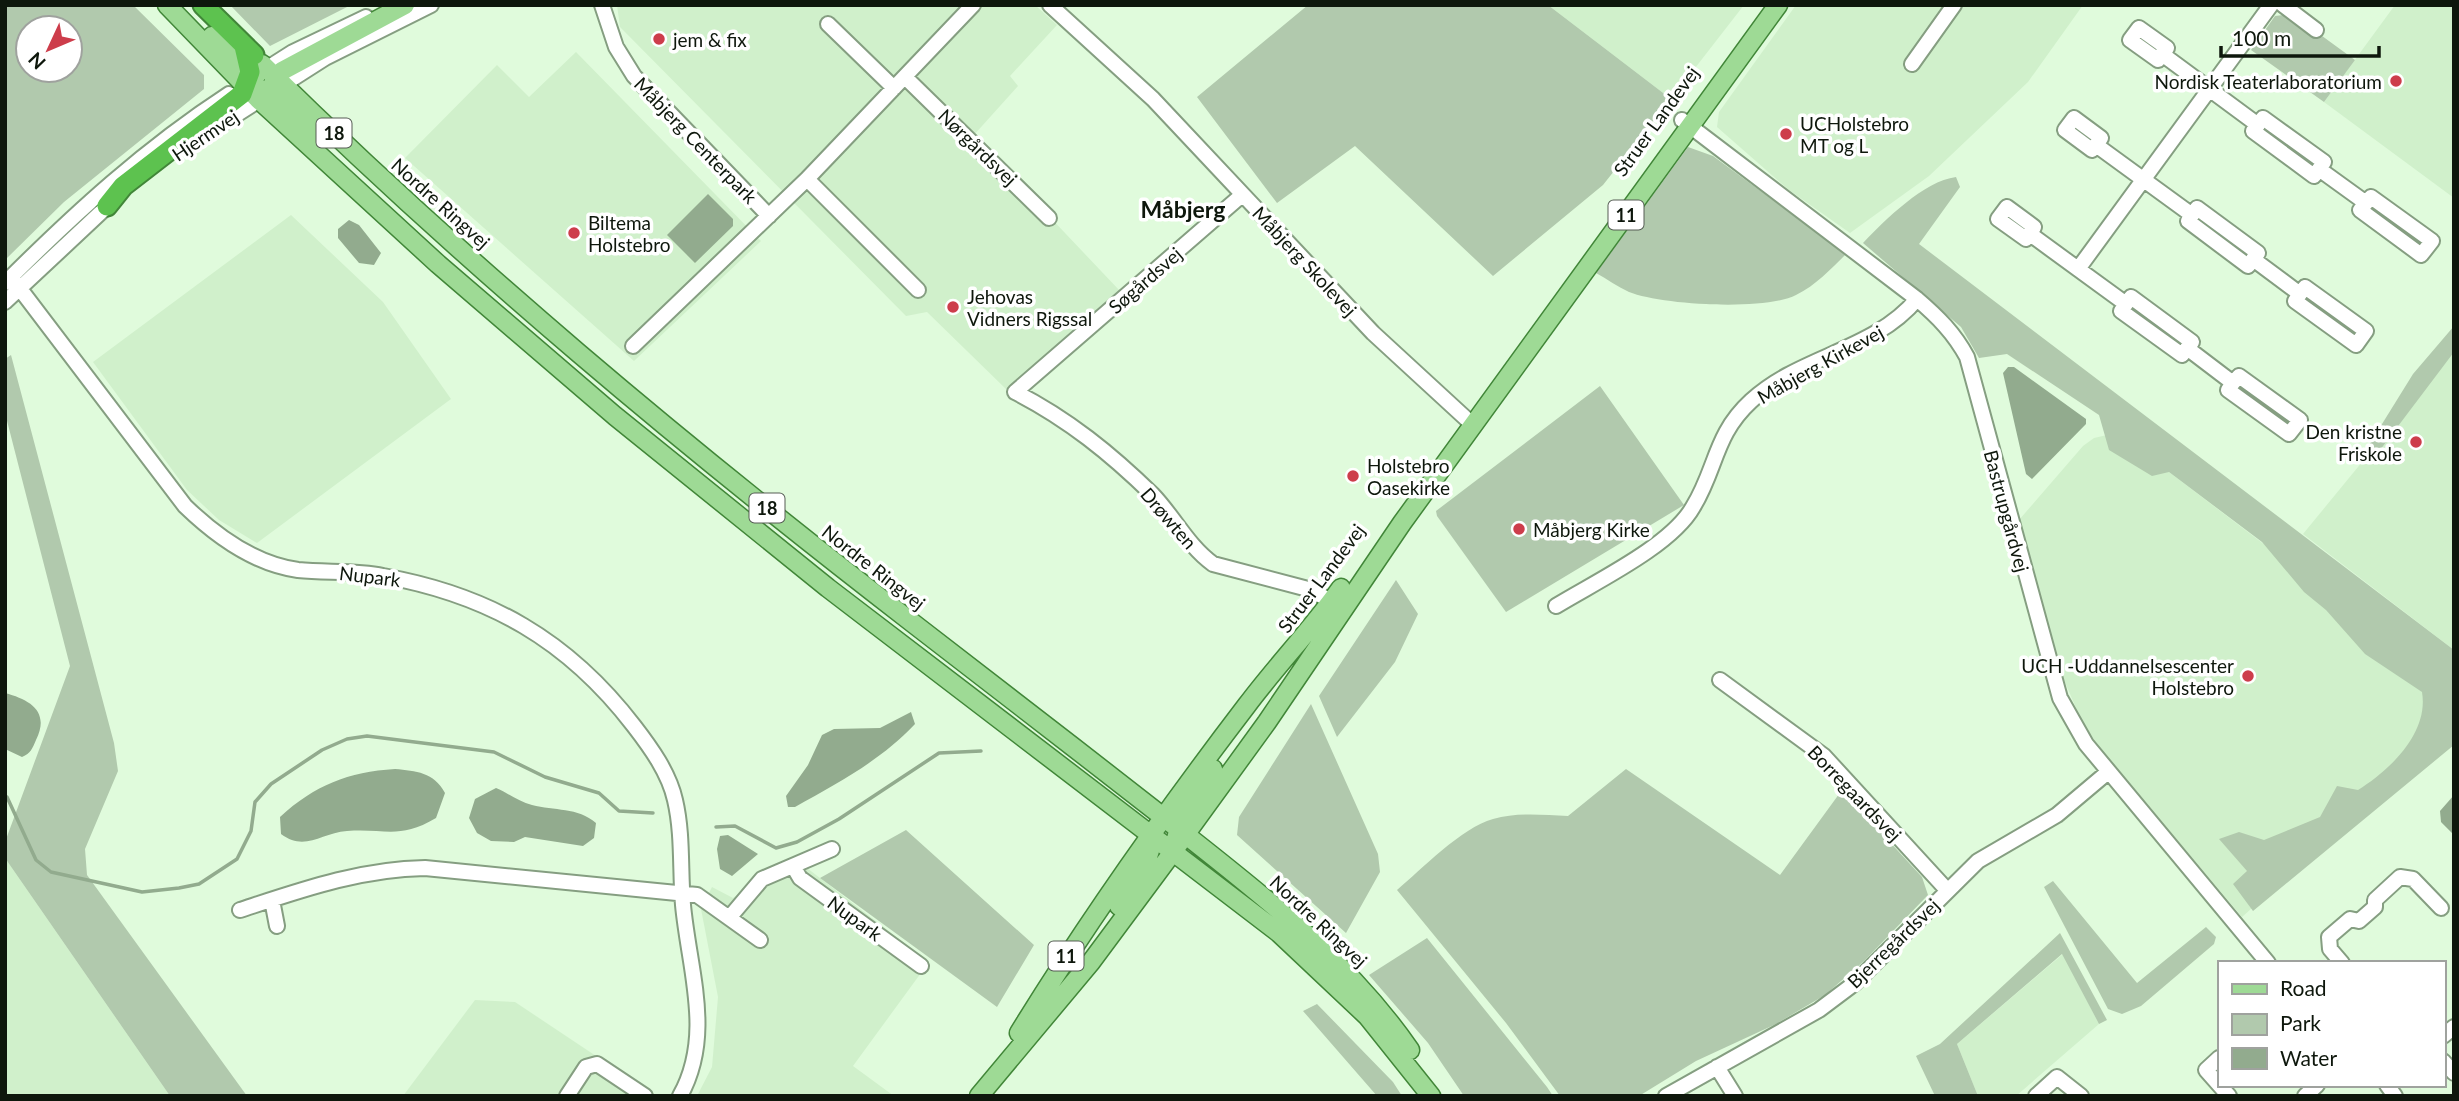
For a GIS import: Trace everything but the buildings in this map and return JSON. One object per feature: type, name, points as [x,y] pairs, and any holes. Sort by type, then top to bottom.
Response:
[{"type":"highway","name":"18","points":[[203,5],[244,46],[261,80]]},
{"type":"highway","points":[[107,206],[123,186],[261,80]]},
{"type":"main road","name":"18","points":[[167,5],[261,80]]},
{"type":"main road","points":[[180,5],[261,80],[405,5]]},
{"type":"main road","name":"Struer Landevej","points":[[990,1081],[1071,948],[1163,834],[1198,817],[1267,722],[1337,604],[1769,5]]},
{"type":"main road","name":"Struer Landevej","points":[[1686,123],[1778,5]]},
{"type":"main road","name":"Nordre Ringvej","points":[[261,80],[281,119],[438,264],[615,416],[995,718],[1163,834],[1238,875],[1336,963],[1378,1008],[1441,1096]]},
{"type":"main road","name":"Nordre Ringvej","points":[[261,80],[633,398],[790,526],[1141,799],[1163,834],[1190,866],[1279,933],[1330,978],[1367,1016],[1431,1096]]},
{"type":"main road","name":"Struer Landevej","points":[[979,1096],[1068,989],[1163,834],[1276,669],[1337,604]]},
{"type":"street","name":"Hjermvej","points":[[5,303],[12,283],[76,211],[136,161],[261,80],[293,52],[393,5]]},
{"type":"street","name":"Hjermvej","points":[[261,80],[349,45],[431,5]]},
{"type":"street","name":"Måbjerg Centerpark","points":[[602,5],[616,47],[634,76],[769,216],[633,346]]},
{"type":"street","points":[[769,216],[973,5]]},
{"type":"street","name":"Måbjerg Skolevej","points":[[1050,5],[1153,99],[1373,333],[1469,422]]},
{"type":"street","points":[[1912,64],[1954,5]]},
{"type":"street","points":[[2078,269],[2271,5]]},
{"type":"street","points":[[2283,5],[2316,30]]},
{"type":"street","points":[[828,24],[894,88]]},
{"type":"street","points":[[2162,54],[2258,125],[2263,118],[2324,162],[2319,169],[2366,203]]},
{"type":"street","name":"Nørgårdsvej","points":[[905,77],[1049,218]]},
{"type":"street","name":"Bastrupgårdvej","points":[[1686,123],[1942,320],[1967,358],[2060,698],[2078,732],[2108,772],[2266,961]]},
{"type":"street","points":[[2096,145],[2192,215],[2197,208],[2218,223],[2258,253],[2253,259],[2300,294]]},
{"type":"street","points":[[807,179],[918,290]]},
{"type":"street","name":"Søgårdsvej","points":[[1015,392],[1242,195]]},
{"type":"street","points":[[2371,197],[2432,241],[2421,255],[2360,210],[2366,203],[2371,197]]},
{"type":"street","name":"Hjermvej","points":[[12,283],[107,206]]},
{"type":"street","points":[[2030,234],[2126,304],[2131,297],[2192,342],[2187,348],[2234,383]]},
{"type":"street","name":"Nupark","points":[[12,283],[185,506],[232,544],[255,557],[297,569],[374,574],[420,583],[468,597],[523,624],[567,655],[622,710],[666,774],[680,825],[682,892],[687,942],[698,1000],[699,1028],[695,1060],[680,1096]]},
{"type":"street","points":[[2305,287],[2366,331],[2356,345],[2295,301],[2300,294],[2305,287]]},
{"type":"street","name":"Måbjerg Kirkevej","points":[[1556,606],[1660,542],[1679,526],[1693,508],[1719,441],[1732,420],[1753,399],[1781,381],[1889,327],[1917,299]]},
{"type":"street","points":[[2239,376],[2300,420],[2290,434],[2228,390],[2234,383],[2239,376]]},
{"type":"street","name":"Drøwten","points":[[1015,392],[1079,428],[1154,497],[1202,556],[1213,564],[1308,589],[1337,604]]},
{"type":"street","name":"Borregaardsvej","points":[[1720,680],[1824,756],[1947,890]]},
{"type":"street","name":"Bjerregårdsvej","points":[[1666,1096],[1819,1010],[1845,990],[1978,861],[2057,815],[2108,772]]},
{"type":"street","points":[[729,918],[757,883],[832,849]]},
{"type":"street","name":"Nupark","points":[[793,866],[800,878],[921,966]]},
{"type":"street","points":[[240,910],[352,876],[387,869],[425,868],[697,895],[760,940]]},
{"type":"street","points":[[2341,961],[2330,949],[2329,937],[2350,919],[2358,921],[2375,907],[2375,900],[2400,877],[2413,879],[2441,908]]},
{"type":"street","points":[[272,900],[276,926]]},
{"type":"street","points":[[2218,1059],[2206,1070],[2218,1084]]},
{"type":"street","points":[[566,1096],[586,1067],[597,1064],[645,1096]]},
{"type":"street","points":[[1717,1067],[1735,1096]]},
{"type":"street","points":[[2036,1096],[2057,1077],[2081,1096]]},
{"type":"shaded area","points":[[617,5],[1035,5],[1057,25],[1010,76],[1018,86],[973,136],[1120,291],[1007,390],[927,312],[906,316],[620,27]]},
{"type":"shaded area","points":[[1548,5],[1744,5],[1671,99]]},
{"type":"shaded area","points":[[1796,5],[2083,5],[2028,82],[1929,176],[1850,233],[1789,190],[1717,127],[1719,112]]},
{"type":"shaded area","name":"Nordisk Teaterlaboratorium","points":[[2395,5],[2454,5],[2454,198],[2324,102]]},
{"type":"shaded area","points":[[576,52],[761,241],[634,361],[405,158],[497,65],[529,97]]},
{"type":"shaded area","points":[[291,215],[383,302],[451,399],[257,543],[219,520],[187,490],[93,362]]},
{"type":"shaded area","name":"Den kristne Friskole","points":[[2454,350],[2454,650],[2303,534]]},
{"type":"shaded area","name":"UCH -Uddannelsescenter Holstebro","points":[[2107,435],[2169,472],[2429,670],[2451,731],[2242,917],[2103,752],[2082,722],[2061,673],[2019,520],[2083,446],[2094,438]]},
{"type":"shaded area","points":[[5,858],[170,1096],[5,1096]]},
{"type":"shaded area","points":[[794,858],[929,962],[853,1066],[894,1096],[697,1096],[712,1067],[718,997],[701,909],[712,887],[733,898]]},
{"type":"shaded area","points":[[2063,954],[2099,1024],[2016,1096],[1978,1096],[1957,1044]]},
{"type":"shaded area","points":[[475,1000],[515,1002],[656,1096],[403,1096]]},
{"type":"green space","points":[[5,5],[133,5],[204,75],[204,89],[64,202],[5,260]]},
{"type":"green space","points":[[230,5],[351,5],[270,46]]},
{"type":"green space","points":[[1308,5],[1548,5],[1671,99],[1603,185],[1493,276],[1355,146],[1277,203],[1197,97]]},
{"type":"green space","points":[[2283,15],[2314,37],[2318,33],[2355,60],[2324,102],[2251,50],[2275,16]]},
{"type":"green space","points":[[1688,147],[1713,156],[1846,254],[1822,277],[1796,295],[1781,300],[1738,305],[1688,303],[1644,297],[1629,292],[1596,273]]},
{"type":"green space","points":[[1956,177],[1960,187],[1919,244],[2454,650],[2454,745],[2253,911],[2233,884],[2247,871],[2219,839],[2239,832],[2264,840],[2320,817],[2337,786],[2358,790],[2370,782],[2394,761],[2413,736],[2423,707],[2422,692],[2365,654],[2326,610],[2304,592],[2262,542],[2169,472],[2152,476],[2109,450],[2099,415],[2007,354],[1979,358],[1961,327],[1863,243],[1918,194],[1944,180]]},
{"type":"green space","points":[[2454,326],[2454,352],[2377,454],[2369,449],[2413,374]]},
{"type":"green space","points":[[11,355],[114,743],[118,771],[85,849],[87,875],[247,1096],[170,1096],[5,858],[5,842],[70,666],[5,413],[5,359]]},
{"type":"green space","points":[[1600,386],[1684,505],[1506,612],[1436,511]]},
{"type":"green space","points":[[1396,580],[1418,614],[1395,662],[1337,737],[1319,696]]},
{"type":"green space","points":[[1311,704],[1378,854],[1380,872],[1346,933],[1237,835],[1239,817]]},
{"type":"green space","points":[[1626,769],[1780,875],[1842,790],[1922,877],[1928,895],[1864,961],[1825,995],[1776,1024],[1696,1061],[1639,1096],[1560,1096],[1506,1023],[1397,890],[1455,840],[1481,824],[1511,815],[1568,816]]},
{"type":"green space","points":[[906,830],[1034,945],[997,1007],[820,878]]},
{"type":"green space","points":[[2053,881],[2137,983],[2206,927],[2216,937],[2214,944],[2141,1006],[2122,1014],[2108,1009],[2044,887]]},
{"type":"green space","points":[[2060,933],[2107,1020],[2099,1024],[2062,954],[1957,1044],[1978,1096],[1935,1096],[1916,1056],[1940,1044]]},
{"type":"green space","points":[[1427,938],[1553,1096],[1464,1096],[1428,1043],[1369,975]]},
{"type":"green space","points":[[1317,1004],[1393,1082],[1402,1096],[1377,1096],[1303,1011]]},
{"type":"water","points":[[708,194],[733,219],[733,226],[695,263],[667,235]]},
{"type":"water","points":[[349,220],[359,225],[381,253],[374,265],[359,263],[338,238],[338,229]]},
{"type":"water","points":[[2008,367],[2014,367],[2086,419],[2086,424],[2032,479],[2026,474],[2003,373]]},
{"type":"water","points":[[5,693],[30,704],[36,709],[41,722],[31,750],[22,757],[5,749]]},
{"type":"water","points":[[911,712],[915,724],[888,749],[827,789],[795,807],[788,807],[786,796],[808,765],[822,735],[834,729],[880,728]]},
{"type":"water","points":[[395,769],[424,774],[441,786],[445,793],[436,818],[402,831],[347,831],[306,841],[290,839],[281,834],[280,817],[306,796],[347,777]]},
{"type":"water","points":[[496,788],[527,804],[582,814],[596,823],[594,838],[583,846],[525,837],[514,842],[491,841],[477,833],[469,818],[475,799]]},
{"type":"water","points":[[2454,795],[2454,835],[2441,822],[2440,811]]},
{"type":"water","points":[[728,835],[758,854],[732,876],[720,869],[717,849],[720,836]]},
{"type":"waterway","points":[[7,797],[36,860],[51,872],[142,892],[199,884],[237,859],[251,831],[255,802],[271,784],[322,750],[347,739],[367,736],[494,752],[545,777],[599,793],[619,811],[653,813]]},
{"type":"waterway","points":[[716,827],[735,826],[776,848],[797,842],[839,819],[939,753],[981,751]]},
{"type":"place","name":"jem & fix","points":[[659,39]]},
{"type":"place","name":"Nordisk Teaterlaboratorium","points":[[2396,81]]},
{"type":"place","name":"UCHolstebro MT og L","points":[[1786,134]]},
{"type":"place","name":"Biltema Holstebro","points":[[574,233]]},
{"type":"place","name":"Jehovas Vidners Rigssal","points":[[953,307]]},
{"type":"place","name":"Den kristne Friskole","points":[[2416,442]]},
{"type":"place","name":"Holstebro Oasekirke","points":[[1353,476]]},
{"type":"place","name":"Måbjerg Kirke","points":[[1519,529]]},
{"type":"place","name":"UCH -Uddannelsescenter Holstebro","points":[[2248,676]]},
{"type":"district","name":"Måbjerg","points":[[1183,209]]}]
